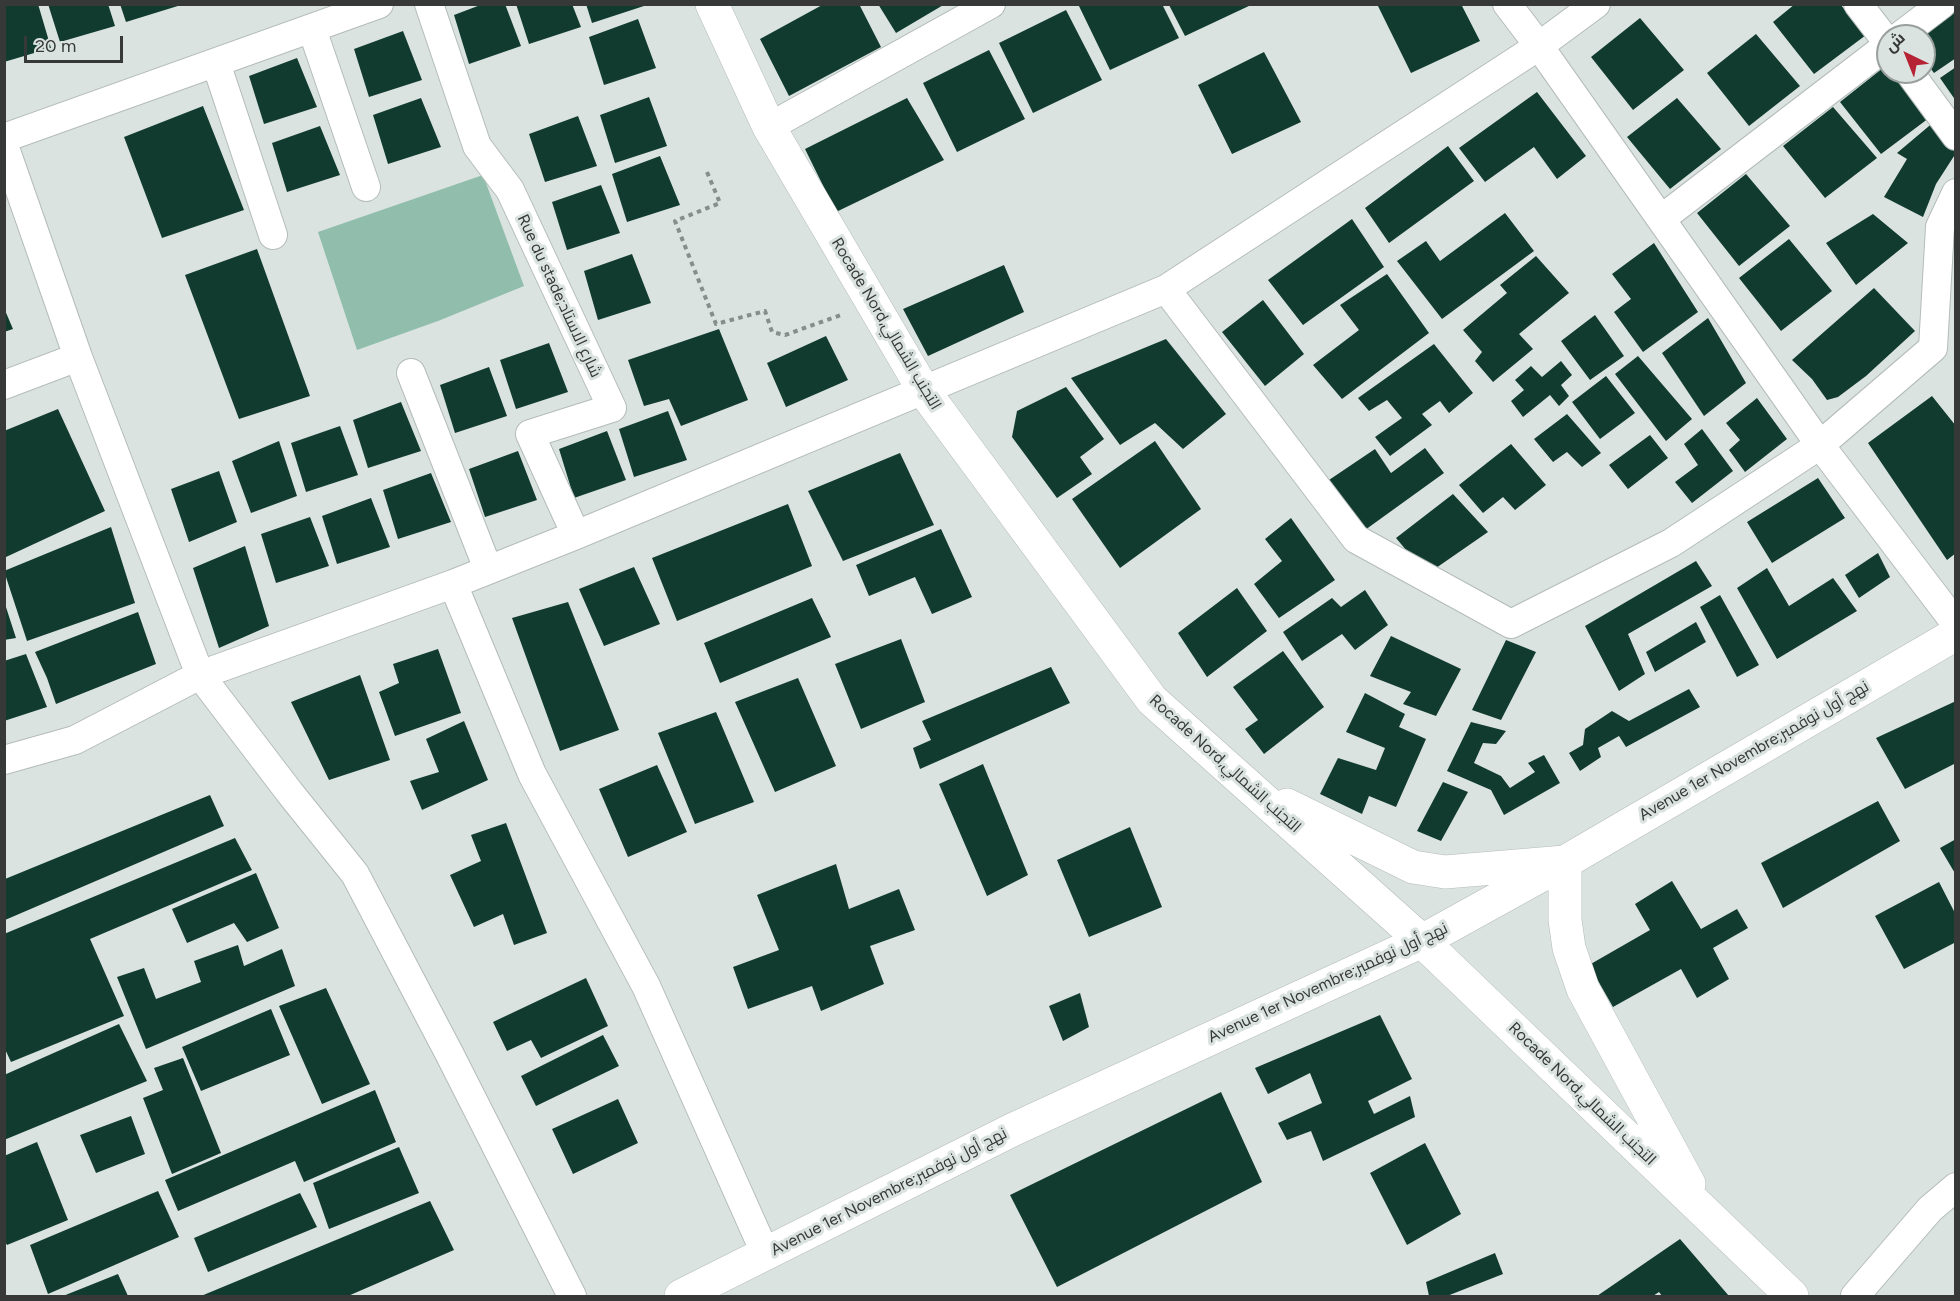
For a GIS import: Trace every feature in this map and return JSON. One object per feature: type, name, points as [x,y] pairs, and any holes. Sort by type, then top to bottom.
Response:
[{"type":"main road","name":"Rocade Nord,التجنب الشمالي","points":[[712,4],[768,127],[924,391],[1152,700],[1422,941],[1792,1296]]},
{"type":"main road","name":"Avenue 1er Novembre;نهج أول نوفمبر","points":[[681,1296],[1012,1130],[1422,941],[1565,862],[1956,634]]},
{"type":"main road","points":[[1248,785],[1413,867],[1445,872],[1565,862],[1565,920],[1569,948],[1583,989],[1704,1211]]},
{"type":"street","points":[[4,138],[379,4]]},
{"type":"street","name":"Rue du stade;شارع الاستاد","points":[[429,4],[477,146],[510,190],[612,408],[530,434],[576,535]]},
{"type":"street","points":[[768,127],[991,4]]},
{"type":"street","points":[[1507,4],[1662,219],[1820,445],[1956,624]]},
{"type":"street","points":[[4,760],[75,740],[200,675],[453,584],[576,535],[1166,289],[1539,46],[1596,4]]},
{"type":"street","points":[[1858,4],[1876,28]]},
{"type":"street","points":[[1916,24],[1942,4]]},
{"type":"street","points":[[312,29],[366,187]]},
{"type":"street","points":[[1662,219],[1876,53]]},
{"type":"street","points":[[216,63],[273,234]]},
{"type":"street","points":[[1918,84],[1956,136]]},
{"type":"street","points":[[4,145],[78,357],[200,675],[355,874],[572,1296]]},
{"type":"street","points":[[1166,289],[1356,540],[1511,624],[1671,543],[1820,445],[1933,348],[1940,227],[1956,193]]},
{"type":"street","points":[[4,386],[78,357]]},
{"type":"street","points":[[411,373],[488,569]]},
{"type":"street","points":[[453,584],[532,774],[645,986],[766,1255]]},
{"type":"street","points":[[1856,1296],[1930,1209],[1956,1187]]},
{"type":"path","points":[[707,172],[720,203],[675,221],[716,324],[765,310],[772,332],[785,335],[873,303]]},
{"type":"green space","points":[[483,175],[524,286],[438,321],[357,350],[318,232]]},
{"type":"building","points":[[4,4],[38,4],[51,48],[4,62]]},
{"type":"building","points":[[48,4],[108,4],[115,26],[60,42]]},
{"type":"building","points":[[120,4],[181,4],[181,5],[126,22]]},
{"type":"building","points":[[483,4],[505,4],[521,46],[469,64],[454,15]]},
{"type":"building","points":[[516,4],[572,4],[581,27],[529,44]]},
{"type":"building","points":[[586,4],[647,4],[647,5],[592,23]]},
{"type":"building","points":[[824,4],[859,4],[881,47],[789,96],[760,39]]},
{"type":"building","points":[[878,4],[945,4],[896,33]]},
{"type":"building","points":[[1078,4],[1162,4],[1179,38],[1110,70]]},
{"type":"building","points":[[1377,4],[1461,4],[1480,41],[1411,73]]},
{"type":"building","points":[[1795,4],[1840,4],[1866,35],[1814,74],[1773,22]]},
{"type":"building","points":[[1169,5],[1251,5],[1185,36]]},
{"type":"building","points":[[1956,7],[1956,58],[1936,72],[1936,24],[1933,24]]},
{"type":"building","points":[[1066,10],[1102,80],[1033,113],[999,43]]},
{"type":"building","points":[[1640,18],[1684,70],[1633,110],[1591,57]]},
{"type":"building","points":[[638,19],[656,68],[604,85],[589,37]]},
{"type":"building","points":[[403,31],[422,80],[369,97],[354,49]]},
{"type":"building","points":[[1756,34],[1800,86],[1749,126],[1707,73]]},
{"type":"building","points":[[989,50],[1025,119],[957,152],[923,83]]},
{"type":"building","points":[[1264,52],[1301,122],[1232,154],[1198,85]]},
{"type":"building","points":[[297,58],[317,107],[264,124],[249,76]]},
{"type":"building","points":[[1956,67],[1956,101],[1940,78]]},
{"type":"building","points":[[1876,74],[1876,84],[1906,84],[1933,115],[1881,154],[1840,102]]},
{"type":"building","points":[[1537,92],[1586,156],[1557,179],[1534,147],[1485,182],[1459,148]]},
{"type":"building","points":[[649,97],[667,146],[615,163],[600,115]]},
{"type":"building","points":[[421,98],[441,147],[388,164],[373,115]]},
{"type":"building","points":[[907,98],[944,160],[836,212],[805,149]]},
{"type":"building","points":[[1677,98],[1721,149],[1670,189],[1627,137]]},
{"type":"building","points":[[203,106],[244,210],[162,238],[124,137]]},
{"type":"building","points":[[1833,107],[1877,158],[1825,198],[1783,146]]},
{"type":"building","points":[[578,116],[597,166],[545,182],[529,134]]},
{"type":"building","points":[[1935,121],[1956,143],[1956,153],[1936,184],[1923,217],[1884,197],[1907,159],[1897,153]]},
{"type":"building","points":[[320,126],[340,175],[287,192],[272,143]]},
{"type":"building","points":[[1448,146],[1474,181],[1389,243],[1365,208]]},
{"type":"building","points":[[660,156],[680,205],[627,222],[612,174]]},
{"type":"building","points":[[1746,174],[1790,226],[1739,266],[1697,213]]},
{"type":"building","points":[[601,185],[620,233],[567,250],[552,202]]},
{"type":"building","points":[[1505,213],[1534,251],[1442,319],[1397,261],[1426,241],[1440,261]]},
{"type":"building","points":[[1873,214],[1908,243],[1856,285],[1826,243]]},
{"type":"building","points":[[1352,219],[1384,267],[1303,325],[1268,280]]},
{"type":"building","points":[[1789,239],[1832,291],[1781,331],[1739,278]]},
{"type":"building","points":[[1654,243],[1698,312],[1643,352],[1614,312],[1631,299],[1612,274]]},
{"type":"building","points":[[257,249],[310,396],[239,419],[185,275]]},
{"type":"building","points":[[632,254],[651,303],[598,320],[584,271]]},
{"type":"building","points":[[1536,256],[1569,293],[1519,334],[1533,349],[1493,382],[1475,361],[1482,352],[1463,330],[1507,293],[1500,285]]},
{"type":"building","points":[[1004,265],[1024,312],[928,356],[903,309]]},
{"type":"building","points":[[1387,274],[1429,333],[1342,399],[1313,365],[1359,330],[1340,305]]},
{"type":"building","points":[[1874,288],[1915,331],[1866,376],[1838,397],[1827,400],[1812,379],[1792,360]]},
{"type":"building","points":[[1263,300],[1304,354],[1265,386],[1222,332]]},
{"type":"building","points":[[4,308],[13,329],[4,332]]},
{"type":"building","points":[[1595,315],[1624,356],[1590,380],[1561,341]]},
{"type":"building","points":[[1708,318],[1746,383],[1704,416],[1662,353]]},
{"type":"building","points":[[719,329],[748,400],[681,426],[669,399],[644,406],[628,360]]},
{"type":"building","points":[[826,336],[848,380],[786,407],[767,363]]},
{"type":"building","points":[[1166,339],[1226,414],[1183,449],[1155,423],[1120,445],[1071,378]]},
{"type":"building","points":[[549,343],[568,392],[516,409],[500,360]]},
{"type":"building","points":[[1434,344],[1473,393],[1449,413],[1440,401],[1422,414],[1432,425],[1390,456],[1375,437],[1402,418],[1387,400],[1369,411],[1358,398]]},
{"type":"building","points":[[1638,356],[1692,419],[1666,441],[1615,374]]},
{"type":"building","points":[[1561,361],[1572,375],[1561,385],[1569,396],[1559,406],[1550,395],[1523,417],[1511,401],[1524,390],[1515,380],[1531,366],[1542,377]]},
{"type":"building","points":[[489,367],[507,416],[455,433],[440,385]]},
{"type":"building","points":[[1606,376],[1635,413],[1600,439],[1572,402]]},
{"type":"building","points":[[1066,387],[1104,439],[1080,457],[1092,474],[1057,498],[1012,437],[1017,411]]},
{"type":"building","points":[[1932,396],[1956,426],[1956,553],[1947,560],[1868,443]]},
{"type":"building","points":[[1757,398],[1787,439],[1745,472],[1729,450],[1740,440],[1726,423]]},
{"type":"building","points":[[401,402],[421,451],[368,468],[353,420]]},
{"type":"building","points":[[58,409],[105,511],[6,557],[4,431]]},
{"type":"building","points":[[668,411],[687,460],[634,477],[619,429]]},
{"type":"building","points":[[1567,414],[1601,453],[1582,467],[1567,452],[1553,462],[1534,439]]},
{"type":"building","points":[[340,426],[358,475],[306,492],[291,443]]},
{"type":"building","points":[[1702,429],[1733,471],[1692,503],[1675,482],[1698,465],[1684,444]]},
{"type":"building","points":[[607,431],[626,480],[574,498],[559,449]]},
{"type":"building","points":[[1650,435],[1668,458],[1628,489],[1609,465]]},
{"type":"building","points":[[279,441],[297,496],[251,513],[232,461]]},
{"type":"building","points":[[1155,441],[1201,509],[1120,568],[1072,499]]},
{"type":"building","points":[[1511,444],[1546,485],[1515,510],[1503,497],[1483,513],[1459,485]]},
{"type":"building","points":[[1425,448],[1444,473],[1365,530],[1329,480],[1375,449],[1391,473]]},
{"type":"building","points":[[518,451],[537,500],[485,517],[469,469]]},
{"type":"building","points":[[900,453],[934,525],[843,561],[808,491]]},
{"type":"building","points":[[219,471],[237,522],[189,542],[171,489]]},
{"type":"building","points":[[431,473],[451,522],[398,539],[383,490]]},
{"type":"building","points":[[1818,478],[1845,518],[1772,563],[1747,522]]},
{"type":"building","points":[[1453,494],[1488,532],[1436,568],[1417,563],[1396,538]]},
{"type":"building","points":[[371,498],[390,547],[337,564],[322,516]]},
{"type":"building","points":[[788,504],[812,566],[677,621],[652,558]]},
{"type":"building","points":[[310,517],[329,566],[276,583],[261,534]]},
{"type":"building","points":[[1291,518],[1335,580],[1279,618],[1254,584],[1282,561],[1265,539]]},
{"type":"building","points":[[111,527],[135,603],[27,641],[4,571]]},
{"type":"building","points":[[941,529],[972,597],[932,614],[915,577],[869,596],[856,565]]},
{"type":"building","points":[[245,546],[269,626],[219,648],[193,568]]},
{"type":"building","points":[[1878,553],[1890,577],[1859,598],[1845,575]]},
{"type":"building","points":[[1696,561],[1712,586],[1628,634],[1645,674],[1619,691],[1585,626]]},
{"type":"building","points":[[634,567],[660,624],[604,646],[579,589]]},
{"type":"building","points":[[1767,568],[1789,606],[1833,578],[1857,611],[1777,659],[1737,588]]},
{"type":"building","points":[[1237,588],[1267,631],[1207,677],[1178,633]]},
{"type":"building","points":[[1365,590],[1388,625],[1355,650],[1342,634],[1302,661],[1283,632],[1332,598],[1341,607]]},
{"type":"building","points":[[1720,595],[1759,665],[1737,677],[1700,607]]},
{"type":"building","points":[[812,598],[831,637],[720,683],[704,643]]},
{"type":"building","points":[[4,601],[16,638],[4,640]]},
{"type":"building","points":[[568,602],[619,730],[560,751],[512,618]]},
{"type":"building","points":[[138,612],[156,664],[56,704],[35,652]]},
{"type":"building","points":[[1696,622],[1706,642],[1655,672],[1646,652]]},
{"type":"building","points":[[1391,636],[1461,669],[1436,716],[1403,704],[1411,692],[1370,676]]},
{"type":"building","points":[[901,639],[925,702],[861,729],[835,664]]},
{"type":"building","points":[[1506,640],[1536,652],[1501,720],[1472,710]]},
{"type":"building","points":[[438,649],[461,713],[395,736],[379,692],[399,683],[393,664]]},
{"type":"building","points":[[1283,651],[1324,707],[1264,754],[1245,729],[1258,720],[1233,687]]},
{"type":"building","points":[[26,654],[47,707],[4,721],[4,661]]},
{"type":"building","points":[[1051,667],[1070,703],[920,769],[913,748],[931,740],[922,721]]},
{"type":"building","points":[[360,675],[390,760],[329,780],[291,702]]},
{"type":"building","points":[[798,678],[836,766],[775,792],[735,702]]},
{"type":"building","points":[[1689,689],[1700,707],[1626,747],[1619,736],[1598,748],[1601,757],[1580,771],[1569,753],[1583,745],[1585,729],[1612,711],[1629,721]]},
{"type":"building","points":[[1365,693],[1405,714],[1399,727],[1426,739],[1396,807],[1369,796],[1362,814],[1320,794],[1338,758],[1376,770],[1385,748],[1346,732]]},
{"type":"building","points":[[1956,701],[1956,763],[1905,789],[1876,738]]},
{"type":"building","points":[[716,712],[754,802],[695,824],[658,733]]},
{"type":"building","points":[[464,721],[488,780],[422,810],[410,781],[439,772],[426,739]]},
{"type":"building","points":[[1471,722],[1506,731],[1496,744],[1483,743],[1474,763],[1501,776],[1510,788],[1535,772],[1528,763],[1544,755],[1560,783],[1504,815],[1491,790],[1447,771]]},
{"type":"building","points":[[983,764],[1028,875],[987,896],[939,784]]},
{"type":"building","points":[[657,765],[687,832],[628,857],[599,789]]},
{"type":"building","points":[[1443,782],[1468,792],[1441,841],[1417,831]]},
{"type":"building","points":[[210,795],[224,826],[5,920],[5,879]]},
{"type":"building","points":[[1878,801],[1900,841],[1783,908],[1761,863]]},
{"type":"building","points":[[506,823],[547,933],[514,945],[503,914],[474,927],[450,875],[481,861],[471,835]]},
{"type":"building","points":[[1130,827],[1162,907],[1089,937],[1057,860]]},
{"type":"building","points":[[235,838],[252,870],[90,939],[124,1016],[11,1062],[4,1047],[4,934]]},
{"type":"building","points":[[1956,839],[1956,875],[1940,848]]},
{"type":"building","points":[[836,864],[849,909],[899,889],[915,930],[870,946],[884,984],[821,1011],[812,986],[748,1009],[733,967],[779,950],[757,895]]},
{"type":"building","points":[[256,873],[279,928],[247,942],[234,923],[187,943],[172,909]]},
{"type":"building","points":[[1672,881],[1701,929],[1737,909],[1748,928],[1713,948],[1729,979],[1697,998],[1681,969],[1613,1007],[1589,965],[1650,930],[1635,904]]},
{"type":"building","points":[[1939,882],[1956,915],[1956,942],[1904,969],[1875,916]]},
{"type":"building","points":[[238,945],[244,966],[282,949],[295,986],[146,1049],[117,977],[144,968],[156,999],[201,982],[194,961]]},
{"type":"building","points":[[586,978],[608,1026],[541,1058],[531,1040],[507,1051],[493,1022]]},
{"type":"building","points":[[326,988],[370,1084],[322,1104],[279,1006]]},
{"type":"building","points":[[1080,993],[1089,1027],[1063,1041],[1049,1006]]},
{"type":"building","points":[[271,1009],[290,1055],[201,1091],[182,1047]]},
{"type":"building","points":[[1380,1015],[1412,1079],[1368,1101],[1374,1114],[1410,1096],[1415,1117],[1323,1161],[1311,1131],[1287,1140],[1278,1123],[1322,1103],[1310,1073],[1268,1094],[1255,1068]]},
{"type":"building","points":[[119,1024],[147,1081],[4,1140],[4,1075]]},
{"type":"building","points":[[603,1035],[619,1066],[536,1106],[521,1076]]},
{"type":"building","points":[[183,1058],[221,1153],[172,1174],[143,1098],[163,1090],[154,1068]]},
{"type":"building","points":[[375,1090],[396,1142],[304,1182],[295,1161],[178,1211],[165,1180]]},
{"type":"building","points":[[1221,1092],[1262,1182],[1057,1287],[1010,1195]]},
{"type":"building","points":[[618,1099],[638,1143],[573,1174],[552,1129]]},
{"type":"building","points":[[131,1116],[145,1154],[96,1173],[80,1135]]},
{"type":"building","points":[[37,1142],[68,1220],[7,1245],[4,1240],[4,1156]]},
{"type":"building","points":[[1425,1143],[1461,1214],[1407,1245],[1370,1173]]},
{"type":"building","points":[[399,1147],[419,1193],[329,1229],[313,1183]]},
{"type":"building","points":[[158,1191],[179,1237],[48,1294],[30,1245]]},
{"type":"building","points":[[300,1193],[317,1227],[208,1272],[194,1238]]},
{"type":"building","points":[[430,1201],[454,1250],[348,1296],[201,1296]]},
{"type":"building","points":[[1680,1239],[1729,1296],[1662,1296],[1659,1292],[1653,1296],[1597,1296]]},
{"type":"building","points":[[1495,1253],[1503,1274],[1447,1296],[1429,1296],[1426,1282]]},
{"type":"building","points":[[118,1274],[128,1296],[63,1296]]}]
